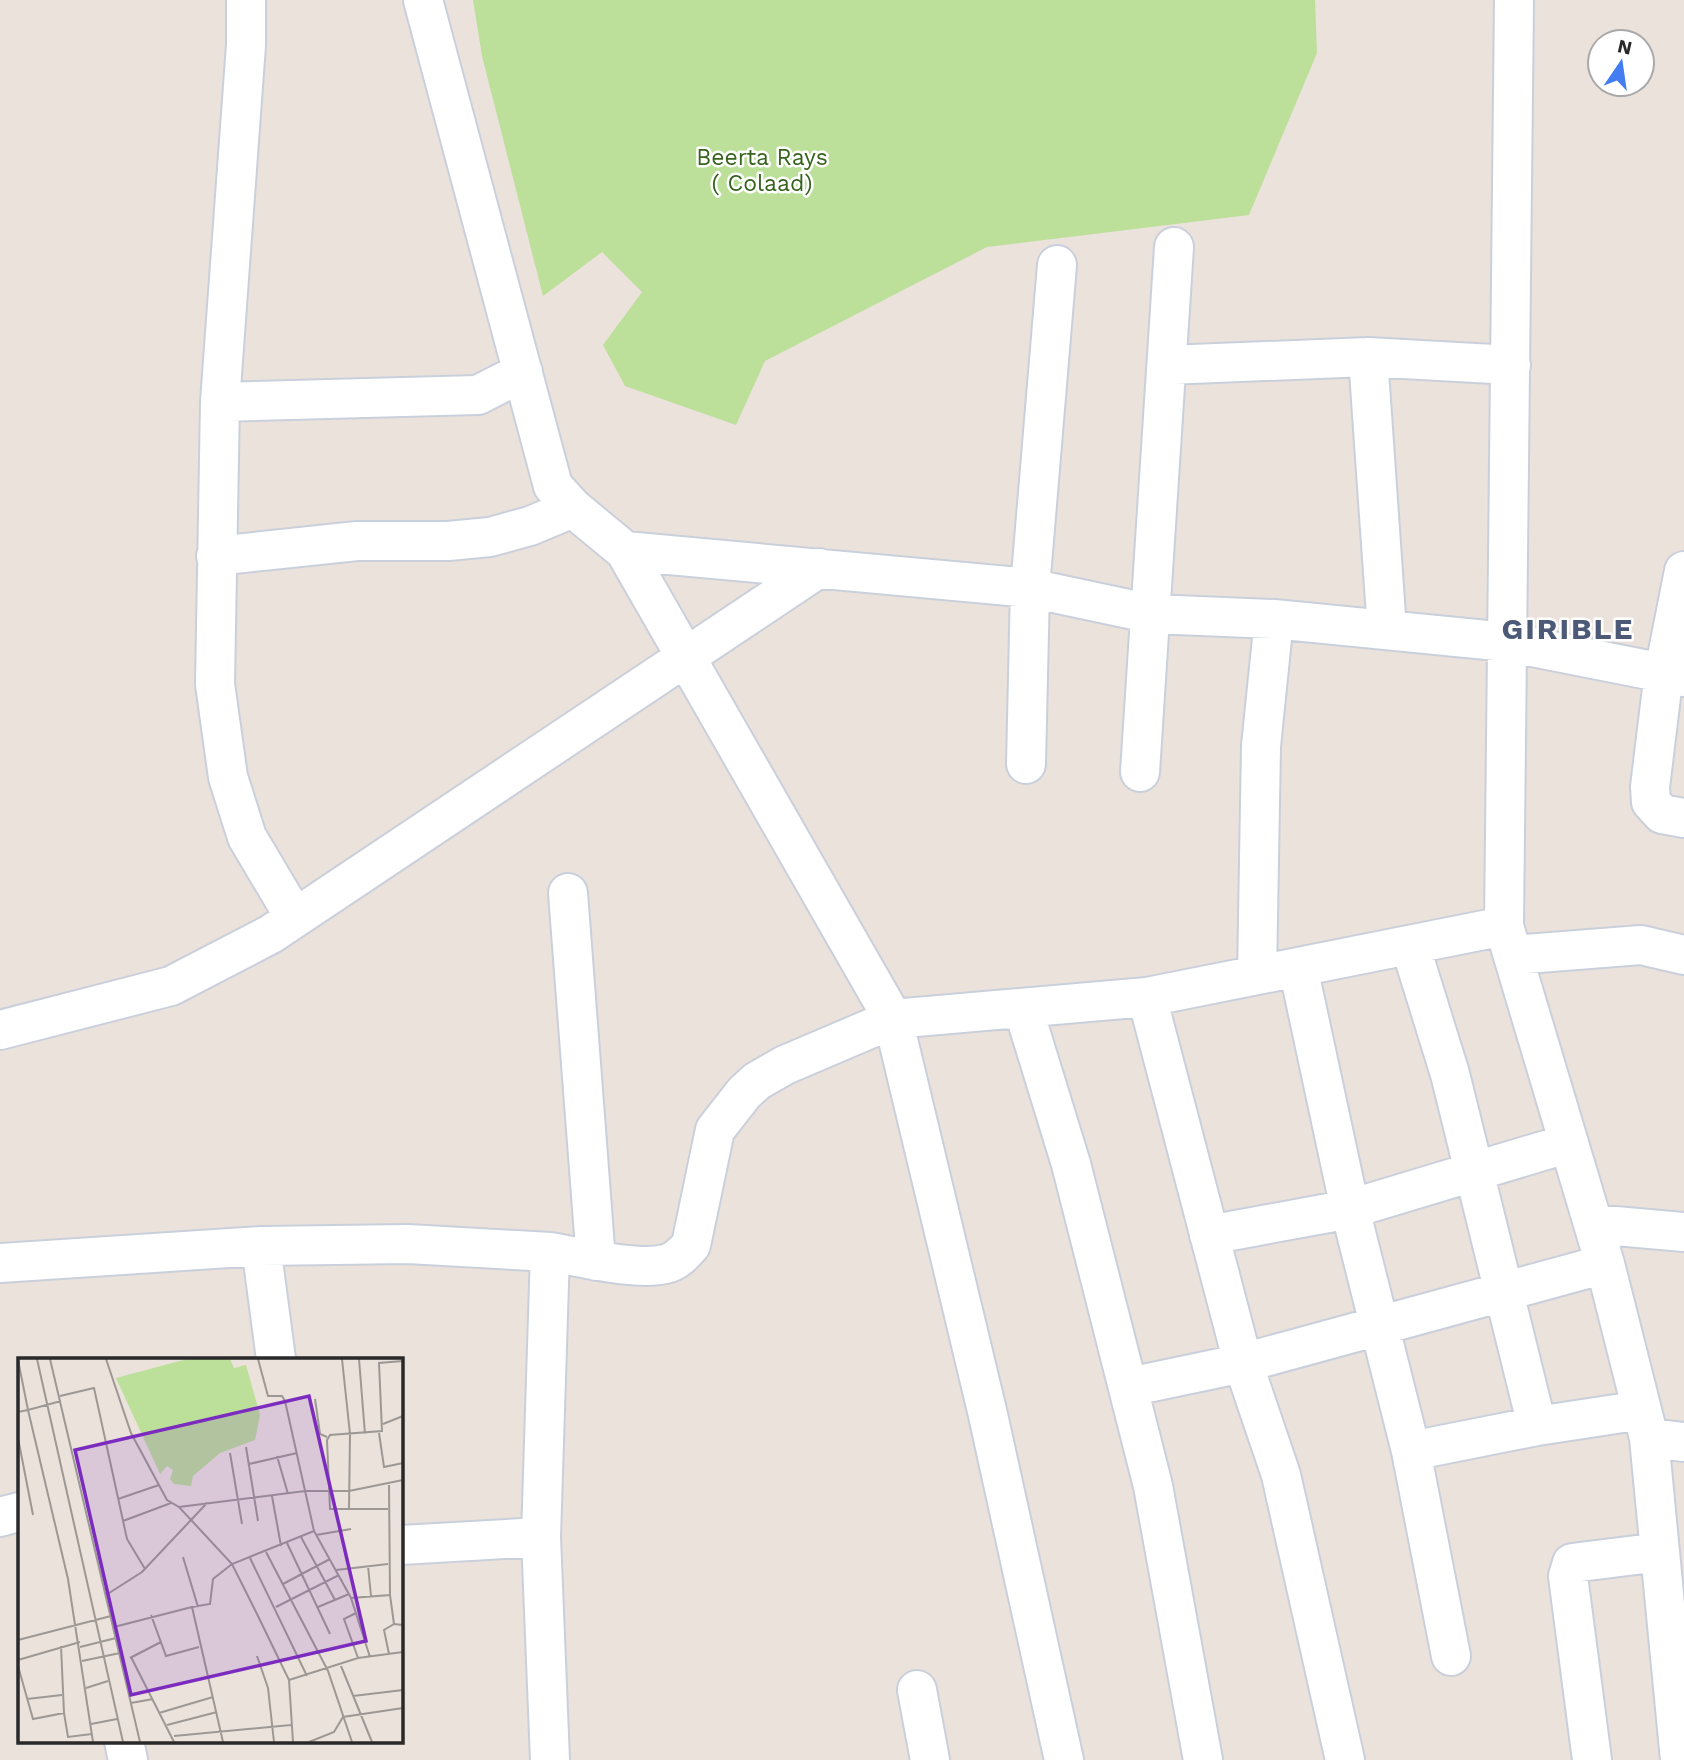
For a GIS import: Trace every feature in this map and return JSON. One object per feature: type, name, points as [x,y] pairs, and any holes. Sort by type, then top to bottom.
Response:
[{"type":"street","points":[[246,0],[246,45],[220,402],[215,684],[228,777],[247,837],[295,918]]},
{"type":"street","points":[[423,0],[553,486],[573,508],[625,551],[893,1019],[988,1415],[1064,1760]]},
{"type":"street","points":[[1514,0],[1507,642],[1508,940],[1658,1430],[1660,1552],[1680,1760]]},
{"type":"street","points":[[1140,772],[1174,247]]},
{"type":"street","points":[[1026,764],[1030,588],[1057,265]]},
{"type":"street","points":[[1167,365],[1368,357],[1511,365]]},
{"type":"street","points":[[1368,357],[1387,630]]},
{"type":"street","points":[[220,402],[478,395],[523,372]]},
{"type":"street","points":[[216,556],[357,541],[447,541],[490,537],[530,526],[573,508]]},
{"type":"street","points":[[625,551],[1030,588],[1152,614],[1274,619],[1507,642],[1674,674]]},
{"type":"street","points":[[0,1030],[171,986],[245,948],[295,918],[819,568]]},
{"type":"street","points":[[1684,571],[1674,674],[1651,802],[1662,814],[1684,818]]},
{"type":"street","points":[[1257,975],[1261,746],[1274,619]]},
{"type":"street","points":[[569,893],[596,1261]]},
{"type":"street","points":[[0,1263],[261,1246],[408,1244],[550,1252],[596,1261],[667,1264],[680,1257],[691,1245],[715,1130],[744,1093],[757,1081],[785,1065],[893,1019],[1147,997],[1410,944],[1508,940],[1641,945],[1684,955]]},
{"type":"street","points":[[1410,944],[1451,1074],[1537,1426]]},
{"type":"street","points":[[1298,967],[1350,1209],[1411,1451],[1451,1656]]},
{"type":"street","points":[[1147,997],[1243,1363],[1281,1475],[1345,1760]]},
{"type":"street","points":[[1023,1008],[1070,1164],[1153,1486],[1203,1760]]},
{"type":"street","points":[[1209,1235],[1350,1209],[1569,1143]]},
{"type":"street","points":[[1593,1224],[1684,1232]]},
{"type":"street","points":[[261,1246],[276,1358]]},
{"type":"street","points":[[550,1252],[541,1537],[550,1760]]},
{"type":"street","points":[[1129,1387],[1243,1363],[1605,1264]]},
{"type":"street","points":[[1411,1451],[1537,1426],[1658,1430]]},
{"type":"street","points":[[0,1517],[18,1512]]},
{"type":"street","points":[[402,1545],[541,1537]]},
{"type":"street","points":[[1592,1760],[1568,1576],[1572,1563],[1660,1552]]},
{"type":"street","points":[[917,1690],[930,1760]]},
{"type":"street","points":[[124,1742],[128,1760]]},
{"type":"green space","name":"Beerta Rays ( Colaad)","points":[[473,0],[1315,0],[1317,53],[1249,215],[987,247],[765,361],[736,425],[625,386],[603,345],[642,292],[602,252],[543,296],[482,56]]},
{"type":"district","name":"GIRIBLE","points":[[1568,629]]}]
